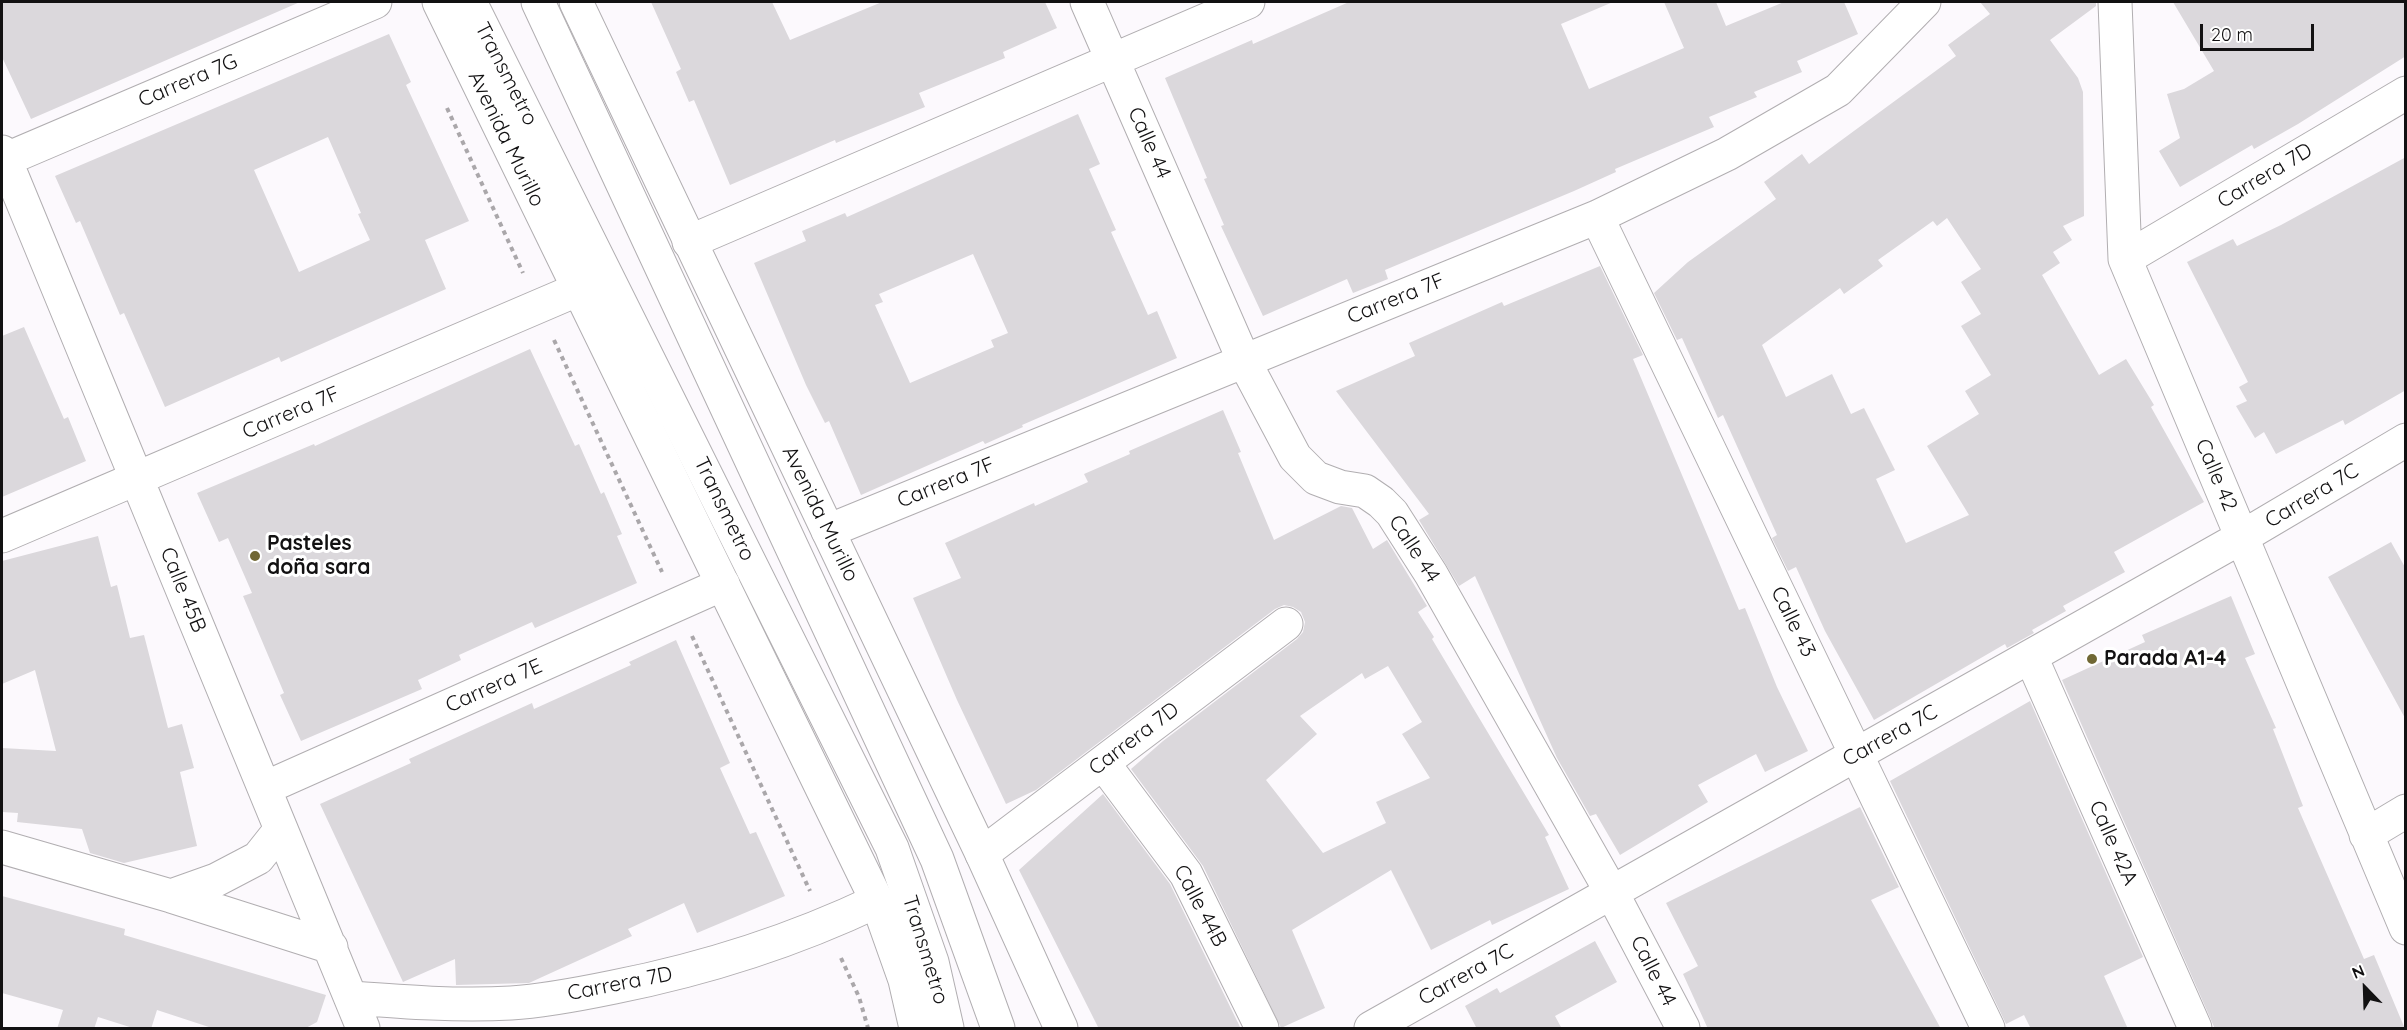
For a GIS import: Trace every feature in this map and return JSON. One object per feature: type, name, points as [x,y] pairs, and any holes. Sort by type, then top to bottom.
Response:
[{"type":"street","name":"Carrera 7G","points":[[2,157],[375,2]]},
{"type":"street","name":"Avenida Murillo","points":[[440,2],[877,901],[905,980],[916,1029]]},
{"type":"street","name":"Transmetro","points":[[470,2],[892,848],[932,962],[947,1029]]},
{"type":"street","name":"Transmetro","points":[[538,2],[937,859],[967,937],[998,1029]]},
{"type":"street","name":"Avenida Murillo","points":[[576,2],[982,854],[1060,1029]]},
{"type":"street","name":"Calle 44","points":[[1087,2],[1244,361],[1295,457],[1316,478],[1340,487],[1365,491],[1381,502],[1396,519],[1431,574],[1612,893],[1683,1029]]},
{"type":"street","points":[[689,242],[1248,2]]},
{"type":"street","name":"Carrera 7F","points":[[828,531],[1597,217],[1727,154],[1838,90],[1924,2]]},
{"type":"street","name":"Calle 42","points":[[2115,2],[2125,259],[2406,928]]},
{"type":"street","name":"Carrera 7D","points":[[2125,259],[2406,93]]},
{"type":"street","name":"Calle 45B","points":[[2,157],[363,1029]]},
{"type":"street","name":"Calle 43","points":[[1597,217],[1988,1029]]},
{"type":"street","name":"Carrera 7F","points":[[2,536],[579,289]]},
{"type":"street","name":"Carrera 7C","points":[[1371,1029],[2242,537],[2406,440]]},
{"type":"street","name":"Carrera 7E","points":[[264,788],[723,584]]},
{"type":"street","name":"Carrera 7D","points":[[982,854],[1286,624]]},
{"type":"street","name":"Calle 42A","points":[[2031,657],[2195,1029]]},
{"type":"street","name":"Calle 44B","points":[[1103,763],[1186,874],[1262,1029]]},
{"type":"street","points":[[2366,835],[2406,811]]},
{"type":"street","points":[[171,896],[216,880],[258,858],[282,830]]},
{"type":"street","points":[[2,847],[171,896],[331,947]]},
{"type":"street","name":"Carrera 7D","points":[[352,998],[434,1004],[512,1003],[582,993],[658,978],[727,959],[826,926],[877,901]]},
{"type":"path","points":[[447,107],[859,997],[868,1029]]},
{"type":"building","points":[[2,2],[300,2],[31,119],[2,57]]},
{"type":"building","points":[[651,2],[772,2],[790,40],[882,2],[1045,2],[1057,28],[1003,52],[1005,58],[919,93],[925,107],[836,143],[835,140],[730,185],[694,100],[689,102],[676,72],[681,69]]},
{"type":"building","points":[[1349,2],[1613,2],[1561,24],[1589,89],[1684,48],[1664,2],[1716,2],[1726,26],[1784,2],[1844,2],[1858,34],[1797,61],[1802,72],[1754,92],[1757,97],[1709,117],[1714,127],[1615,169],[1616,172],[1574,191],[1385,270],[1388,279],[1353,293],[1347,279],[1263,316],[1221,226],[1224,225],[1204,179],[1207,178],[1165,78],[1252,40],[1253,44]]},
{"type":"building","points":[[1980,2],[2096,2],[2096,6],[2050,40],[2078,78],[2083,92],[2084,216],[2063,226],[2072,240],[2053,252],[2060,263],[2042,275],[2099,375],[2126,359],[2154,405],[2151,407],[2204,502],[2114,552],[2125,572],[2063,606],[2066,611],[2032,630],[2034,633],[2007,648],[2005,644],[1874,720],[1825,631],[1796,567],[1788,571],[1772,538],[1777,535],[1723,415],[1718,418],[1682,338],[1677,340],[1654,293],[1688,262],[1776,199],[1764,182],[1802,154],[1809,164],[1956,56],[1948,45],[1990,14]],"holes":[[[1947,218],[1981,269],[1961,282],[1981,314],[1961,326],[1991,375],[1965,391],[1979,414],[1927,446],[1969,515],[1906,543],[1876,479],[1895,470],[1864,408],[1851,414],[1832,374],[1786,397],[1762,345],[1840,288],[1844,294],[1883,266],[1878,260],[1933,221],[1937,226]]]},
{"type":"building","points":[[2173,2],[2406,2],[2406,56],[2298,124],[2254,149],[2252,145],[2180,187],[2159,151],[2180,138],[2167,94],[2184,89],[2214,71]]},
{"type":"building","points":[[389,34],[411,82],[406,85],[469,221],[425,240],[446,289],[281,362],[279,357],[165,407],[124,313],[120,315],[80,221],[76,223],[55,176]],"holes":[[[328,137],[361,213],[358,214],[370,240],[299,272],[254,170]]]},
{"type":"building","points":[[1078,114],[1100,164],[1089,169],[1116,230],[1111,232],[1148,315],[1157,311],[1177,358],[1022,425],[1023,427],[985,444],[983,441],[861,495],[829,421],[825,423],[806,385],[754,263],[806,241],[802,231],[845,213],[847,217]],"holes":[[[973,254],[1008,333],[991,340],[994,347],[910,383],[875,305],[883,302],[879,294]]]},
{"type":"building","points":[[2406,157],[2406,390],[2345,425],[2343,420],[2276,454],[2264,432],[2255,438],[2236,406],[2247,401],[2239,387],[2248,382],[2187,262],[2233,239],[2237,246],[2281,225]]},
{"type":"building","points":[[1600,266],[1643,355],[1633,359],[1739,610],[1745,608],[1777,687],[1808,751],[1765,772],[1756,754],[1698,785],[1708,802],[1620,855],[1596,814],[1590,816],[1557,758],[1475,576],[1459,586],[1419,520],[1429,514],[1336,391],[1415,356],[1409,343],[1502,302],[1504,306]]},
{"type":"building","points":[[24,327],[64,419],[68,417],[86,461],[2,497],[2,336]]},
{"type":"building","points":[[530,349],[575,446],[579,444],[601,494],[604,492],[622,534],[617,536],[637,583],[535,628],[532,622],[459,655],[461,660],[418,680],[422,689],[301,741],[280,695],[284,693],[243,596],[252,593],[228,538],[219,542],[197,493],[314,444],[315,446]]},
{"type":"building","points":[[1223,410],[1274,540],[1341,506],[1352,508],[1373,549],[1387,540],[1427,606],[1418,612],[1434,637],[1432,639],[1549,835],[1545,837],[1569,889],[1492,925],[1490,920],[1431,950],[1391,870],[1292,930],[1325,1008],[1281,1028],[1203,866],[1131,769],[1163,741],[1297,639],[1303,632],[1305,622],[1301,612],[1284,605],[1275,609],[1036,790],[1006,804],[957,700],[913,598],[961,578],[945,543],[1034,503],[1035,506],[1088,482],[1084,474],[1130,454],[1129,451]],"holes":[[[1388,666],[1422,722],[1402,734],[1430,778],[1376,802],[1386,823],[1323,853],[1266,780],[1317,734],[1300,716],[1362,673],[1365,679]]]},
{"type":"building","points":[[98,536],[111,587],[117,585],[130,638],[144,635],[168,728],[182,724],[194,768],[180,772],[197,846],[124,863],[90,853],[82,829],[17,822],[18,813],[2,812],[2,748],[56,751],[35,670],[2,684],[2,561]]},
{"type":"building","points":[[2391,542],[2406,569],[2406,720],[2328,577]]},
{"type":"building","points":[[2231,596],[2255,654],[2245,658],[2276,728],[2273,729],[2303,806],[2298,808],[2364,959],[2374,955],[2405,1029],[2215,1029],[2062,680],[2145,642],[2142,635]]},
{"type":"building","points":[[676,640],[730,763],[720,768],[750,834],[756,832],[785,896],[697,933],[684,903],[628,929],[632,936],[529,983],[456,985],[455,959],[403,982],[320,804],[411,763],[409,759],[532,703],[534,709],[631,665],[629,662]]},
{"type":"building","points":[[2030,701],[2143,957],[2104,976],[2128,1029],[2031,1029],[2024,1015],[2006,1024],[1890,781]]},
{"type":"building","points":[[1103,794],[1170,884],[1241,1029],[1099,1029],[1019,870]]},
{"type":"building","points":[[1860,807],[1899,887],[1871,900],[1941,1029],[1708,1029],[1683,974],[1698,966],[1666,903]]},
{"type":"building","points":[[2,896],[125,929],[124,935],[326,995],[317,1022],[304,1029],[215,1029],[157,1010],[151,1029],[136,1029],[98,1017],[94,1029],[57,1029],[63,1010],[2,993]]},
{"type":"building","points":[[1595,941],[1617,982],[1555,1016],[1562,1029],[1477,1029],[1465,1006],[1497,988],[1500,993]]},
{"type":"place","name":"Pasteles doña sara","points":[[255,556]]},
{"type":"place","name":"Parada A1-4","points":[[2092,659]]}]
